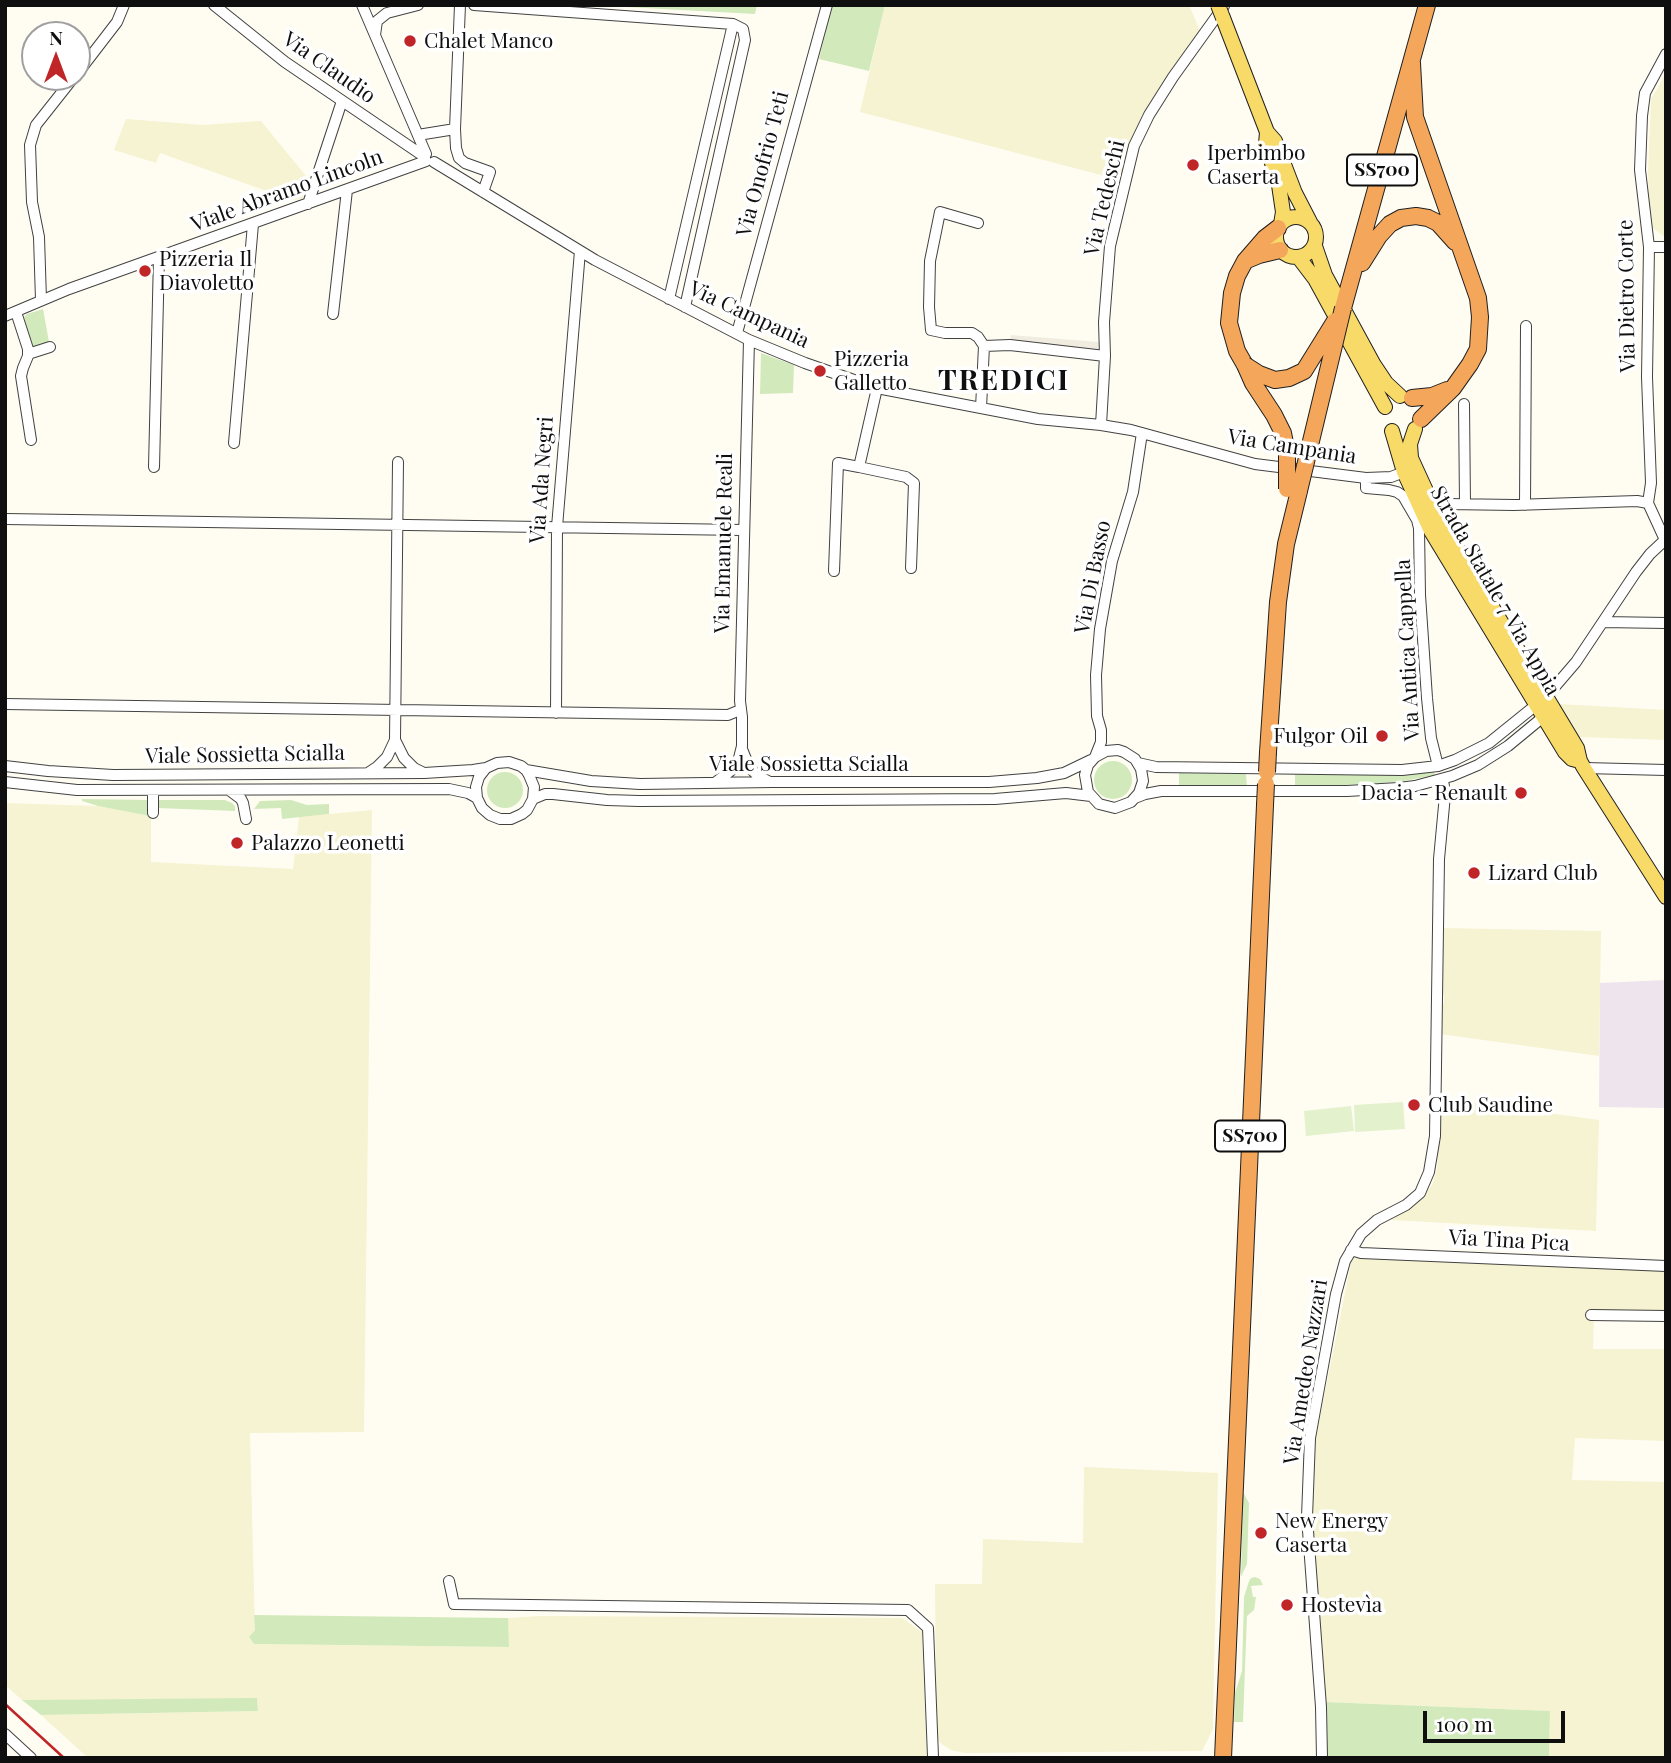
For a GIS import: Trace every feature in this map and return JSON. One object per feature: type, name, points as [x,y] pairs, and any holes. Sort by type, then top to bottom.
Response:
[{"type":"highway","name":"SS700","points":[[1223,1758],[1266,778],[1278,602],[1293,490],[1427,5]]},
{"type":"highway","points":[[1412,63],[1415,117],[1461,250]]},
{"type":"highway","name":"SS700","points":[[1353,276],[1379,236],[1390,224],[1401,218],[1416,216],[1438,223],[1461,250],[1478,298],[1478,349],[1458,382],[1418,424]]},
{"type":"highway","points":[[1279,226],[1245,261],[1237,276],[1229,309],[1229,323],[1237,351],[1283,433],[1293,490]]},
{"type":"highway","points":[[1245,261],[1259,254],[1280,250]]},
{"type":"highway","name":"SS700","points":[[1245,365],[1275,380],[1289,378],[1304,371],[1343,308]]},
{"type":"highway","points":[[1406,397],[1432,396],[1458,382]]},
{"type":"main road","name":"Strada Statale 7 Via Appia","points":[[1222,9],[1267,132],[1275,141],[1295,193],[1316,233],[1315,246],[1325,275],[1386,383],[1416,401],[1421,409],[1410,444],[1411,458],[1434,508],[1545,707]]},
{"type":"main road","name":"Strada Statale 7 Via Appia","points":[[1267,132],[1266,144],[1279,186],[1283,212],[1276,240],[1280,250]]},
{"type":"main road","points":[[1279,226],[1295,217],[1310,222]]},
{"type":"main road","points":[[1280,250],[1292,258],[1299,258],[1309,254],[1315,246]]},
{"type":"main road","name":"Strada Statale 7 Via Appia","points":[[1299,258],[1315,279],[1385,407],[1384,420],[1392,431],[1404,472],[1437,541],[1545,707],[1577,748],[1582,764],[1666,897]]},
{"type":"main road","points":[[1385,407],[1388,402],[1406,397]]},
{"type":"main road","points":[[1392,431],[1404,434],[1418,424]]},
{"type":"street","points":[[91,56],[117,22],[124,5]]},
{"type":"street","name":"Via Claudio","points":[[215,5],[285,62],[428,159]]},
{"type":"street","points":[[362,5],[428,159]]},
{"type":"street","points":[[375,35],[377,21],[387,13],[418,5]]},
{"type":"street","points":[[460,5],[456,148],[459,158],[466,163],[490,172],[483,192]]},
{"type":"street","points":[[474,5],[733,23],[743,29],[745,40],[685,307]]},
{"type":"street","name":"Via Onofrio Teti","points":[[737,333],[827,5]]},
{"type":"street","name":"Via Tedeschi","points":[[1101,425],[1104,322],[1110,246],[1134,146],[1149,115],[1173,77],[1222,9]]},
{"type":"street","points":[[669,299],[733,23]]},
{"type":"street","name":"Via Dietro Corte","points":[[1665,539],[1648,503],[1651,483],[1647,377],[1649,247],[1640,170],[1645,93],[1666,54]]},
{"type":"street","points":[[41,300],[39,237],[32,202],[30,145],[36,125],[63,91]]},
{"type":"street","points":[[308,204],[342,101]]},
{"type":"street","points":[[418,135],[455,129]]},
{"type":"street","name":"Via Campania","points":[[428,159],[580,251],[749,340],[877,388],[1038,419],[1101,425],[1142,433],[1255,464],[1366,478],[1391,477],[1404,472]]},
{"type":"street","name":"Viale Abramo Lincoln","points":[[10,314],[41,300],[428,159]]},
{"type":"street","points":[[333,314],[347,190]]},
{"type":"street","points":[[978,223],[940,212],[930,261],[929,307],[931,330],[972,333],[984,346],[981,408]]},
{"type":"street","points":[[234,443],[253,224]]},
{"type":"street","points":[[1649,247],[1666,247]]},
{"type":"street","name":"Via Ada Negri","points":[[556,713],[557,527],[580,251]]},
{"type":"street","points":[[155,467],[159,257]]},
{"type":"street","points":[[10,314],[28,354],[21,376],[31,440]]},
{"type":"street","points":[[1525,505],[1527,326]]},
{"type":"street","name":"Via Emanuele Reali","points":[[749,340],[740,710],[742,746],[748,764],[758,776],[772,782]]},
{"type":"street","points":[[984,346],[1010,345],[1105,356]]},
{"type":"street","points":[[28,354],[50,347]]},
{"type":"street","points":[[859,467],[877,388]]},
{"type":"street","points":[[1464,404],[1465,504]]},
{"type":"street","name":"Via Di Basso","points":[[1093,759],[1101,742],[1096,675],[1100,629],[1112,561],[1133,492],[1142,433]]},
{"type":"street","points":[[368,773],[387,757],[395,740],[398,462]]},
{"type":"street","points":[[834,571],[838,463],[906,477],[914,483],[911,568]]},
{"type":"street","name":"Via Campania","points":[[1366,478],[1366,488],[1389,490],[1403,496],[1417,520],[1419,549]]},
{"type":"street","points":[[1434,508],[1465,504],[1648,503]]},
{"type":"street","points":[[5,519],[743,530]]},
{"type":"street","points":[[1138,764],[1156,767],[1402,770],[1438,766],[1455,760],[1489,743],[1545,707],[1636,572],[1665,539]]},
{"type":"street","name":"Via Antica Cappella","points":[[1437,541],[1419,549],[1427,698],[1431,738],[1438,766]]},
{"type":"street","points":[[1603,622],[1663,621]]},
{"type":"street","points":[[5,704],[728,715],[740,710]]},
{"type":"street","name":"Viale Sossietta Scialla","points":[[5,782],[77,790],[449,789],[477,798],[485,812],[506,820],[522,814],[533,799],[545,794],[639,801],[995,799],[1066,793],[1090,796],[1104,806],[1115,808],[1126,805],[1135,798],[1161,791],[1379,790],[1443,779],[1478,765],[1498,753],[1545,707]]},
{"type":"street","points":[[1101,730],[1118,750],[1130,755],[1141,769],[1143,781],[1135,798]]},
{"type":"street","points":[[395,740],[404,758],[424,773]]},
{"type":"street","points":[[714,783],[733,769],[742,746]]},
{"type":"street","name":"Viale Sossietta Scialla","points":[[5,766],[113,775],[424,773],[460,772],[486,768],[503,761],[526,770],[572,779],[640,785],[1012,781],[1064,773],[1106,751],[1118,750]]},
{"type":"street","points":[[1090,796],[1085,781],[1086,770],[1093,759]]},
{"type":"street","points":[[1582,764],[1666,771]]},
{"type":"street","points":[[477,798],[477,782],[486,768]]},
{"type":"street","points":[[526,770],[534,787],[533,799]]},
{"type":"street","name":"Via Amedeo Nazzari","points":[[1322,1758],[1321,1707],[1307,1517],[1310,1438],[1336,1294],[1345,1261],[1361,1234],[1377,1220],[1406,1205],[1420,1193],[1429,1172],[1435,1136],[1439,859],[1446,795],[1443,779]]},
{"type":"street","points":[[153,790],[153,811]]},
{"type":"street","points":[[229,790],[241,799],[245,814],[250,798],[261,790]]},
{"type":"street","name":"Via Tina Pica","points":[[1351,1250],[1361,1254],[1666,1266]]},
{"type":"street","points":[[1591,1315],[1666,1316]]},
{"type":"street","points":[[449,1581],[454,1604],[908,1610],[928,1628],[933,1758]]},
{"type":"street","points":[[5,1734],[31,1758]]},
{"type":"shaded area","points":[[885,5],[1189,5],[1200,31],[1142,115],[1128,148],[1120,180],[860,112]]},
{"type":"shaded area","points":[[1666,73],[1666,238],[1650,226],[1648,172],[1651,99]]},
{"type":"shaded area","points":[[126,119],[203,125],[261,121],[310,181],[307,193],[301,199],[292,200],[160,153],[156,163],[114,150]]},
{"type":"shaded area","points":[[1011,335],[1099,342],[1098,356],[1010,345]]},
{"type":"shaded area","points":[[1559,704],[1666,710],[1666,740],[1579,737]]},
{"type":"shaded area","points":[[5,803],[98,806],[151,816],[151,862],[293,869],[299,817],[372,810],[364,1432],[250,1433],[255,1630],[249,1637],[254,1644],[508,1647],[508,1618],[539,1616],[902,1618],[922,1632],[927,1758],[88,1758],[41,1715],[258,1711],[257,1699],[22,1700],[5,1685]]},
{"type":"shaded area","points":[[1441,928],[1601,931],[1599,1056],[1440,1034],[1441,1005],[1444,1004],[1444,995],[1441,994]]},
{"type":"shaded area","points":[[1666,980],[1666,1108],[1599,1107],[1600,983]]},
{"type":"shaded area","points":[[1439,1098],[1599,1120],[1596,1231],[1391,1220],[1414,1206],[1432,1185],[1437,1169]]},
{"type":"shaded area","points":[[1360,1255],[1666,1268],[1666,1312],[1594,1312],[1593,1349],[1666,1349],[1666,1441],[1575,1438],[1572,1480],[1666,1482],[1666,1758],[1549,1758],[1550,1711],[1325,1702],[1310,1508],[1314,1446],[1351,1263],[1354,1257]]},
{"type":"shaded area","points":[[1084,1467],[1218,1473],[1213,1729],[1202,1751],[965,1753],[951,1750],[938,1740],[935,1584],[982,1584],[983,1539],[1083,1543]]},
{"type":"green space","points":[[589,5],[757,5],[755,14]]},
{"type":"green space","points":[[832,5],[885,5],[869,71],[819,59]]},
{"type":"green space","points":[[43,309],[49,342],[32,347],[24,317]]},
{"type":"green space","points":[[761,353],[794,365],[793,393],[760,394]]},
{"type":"green space","points":[[1113,761],[1126,767],[1132,780],[1126,793],[1113,799],[1100,793],[1094,780],[1100,767]]},
{"type":"green space","points":[[505,772],[518,777],[523,790],[518,803],[505,808],[492,803],[487,790],[492,777]]},
{"type":"green space","points":[[1434,772],[1435,775],[1404,781],[1295,787],[1295,773],[1403,775]]},
{"type":"green space","points":[[1179,773],[1246,774],[1247,787],[1179,785]]},
{"type":"green space","points":[[82,799],[149,800],[150,816],[98,806]]},
{"type":"green space","points":[[157,800],[225,800],[235,806],[235,811],[157,808]]},
{"type":"green space","points":[[291,800],[307,805],[329,804],[329,814],[282,819],[281,808],[254,809],[260,801]]},
{"type":"green space","points":[[1403,1102],[1405,1129],[1355,1132],[1354,1105]]},
{"type":"green space","points":[[1351,1106],[1354,1131],[1306,1136],[1304,1111]]},
{"type":"green space","points":[[1243,1492],[1249,1503],[1247,1564],[1241,1577]]},
{"type":"green space","points":[[1255,1577],[1260,1579],[1263,1585],[1251,1586],[1253,1597],[1256,1597],[1254,1610],[1247,1616],[1243,1722],[1234,1722],[1235,1693],[1242,1671],[1244,1597],[1249,1581]]},
{"type":"green space","points":[[254,1615],[508,1618],[509,1647],[254,1644],[249,1637],[255,1630]]},
{"type":"green space","points":[[257,1698],[258,1711],[41,1715],[22,1700]]},
{"type":"green space","points":[[1325,1702],[1550,1711],[1549,1758],[1327,1758]]},
{"type":"railway","points":[[5,1704],[64,1758]]},
{"type":"place","name":"Chalet Manco","points":[[410,41]]},
{"type":"place","name":"Iperbimbo Caserta","points":[[1193,165]]},
{"type":"place","name":"Pizzeria Il Diavoletto","points":[[145,271]]},
{"type":"place","name":"Pizzeria Galletto","points":[[820,371]]},
{"type":"place","name":"Fulgor Oil","points":[[1382,736]]},
{"type":"place","name":"Dacia - Renault","points":[[1521,793]]},
{"type":"place","name":"Palazzo Leonetti","points":[[237,843]]},
{"type":"place","name":"Lizard Club","points":[[1474,873]]},
{"type":"place","name":"Club Saudine","points":[[1414,1105]]},
{"type":"place","name":"New Energy Caserta","points":[[1261,1533]]},
{"type":"place","name":"Hostevìa","points":[[1287,1605]]},
{"type":"district","name":"TREDICI","points":[[1004,381]]}]
